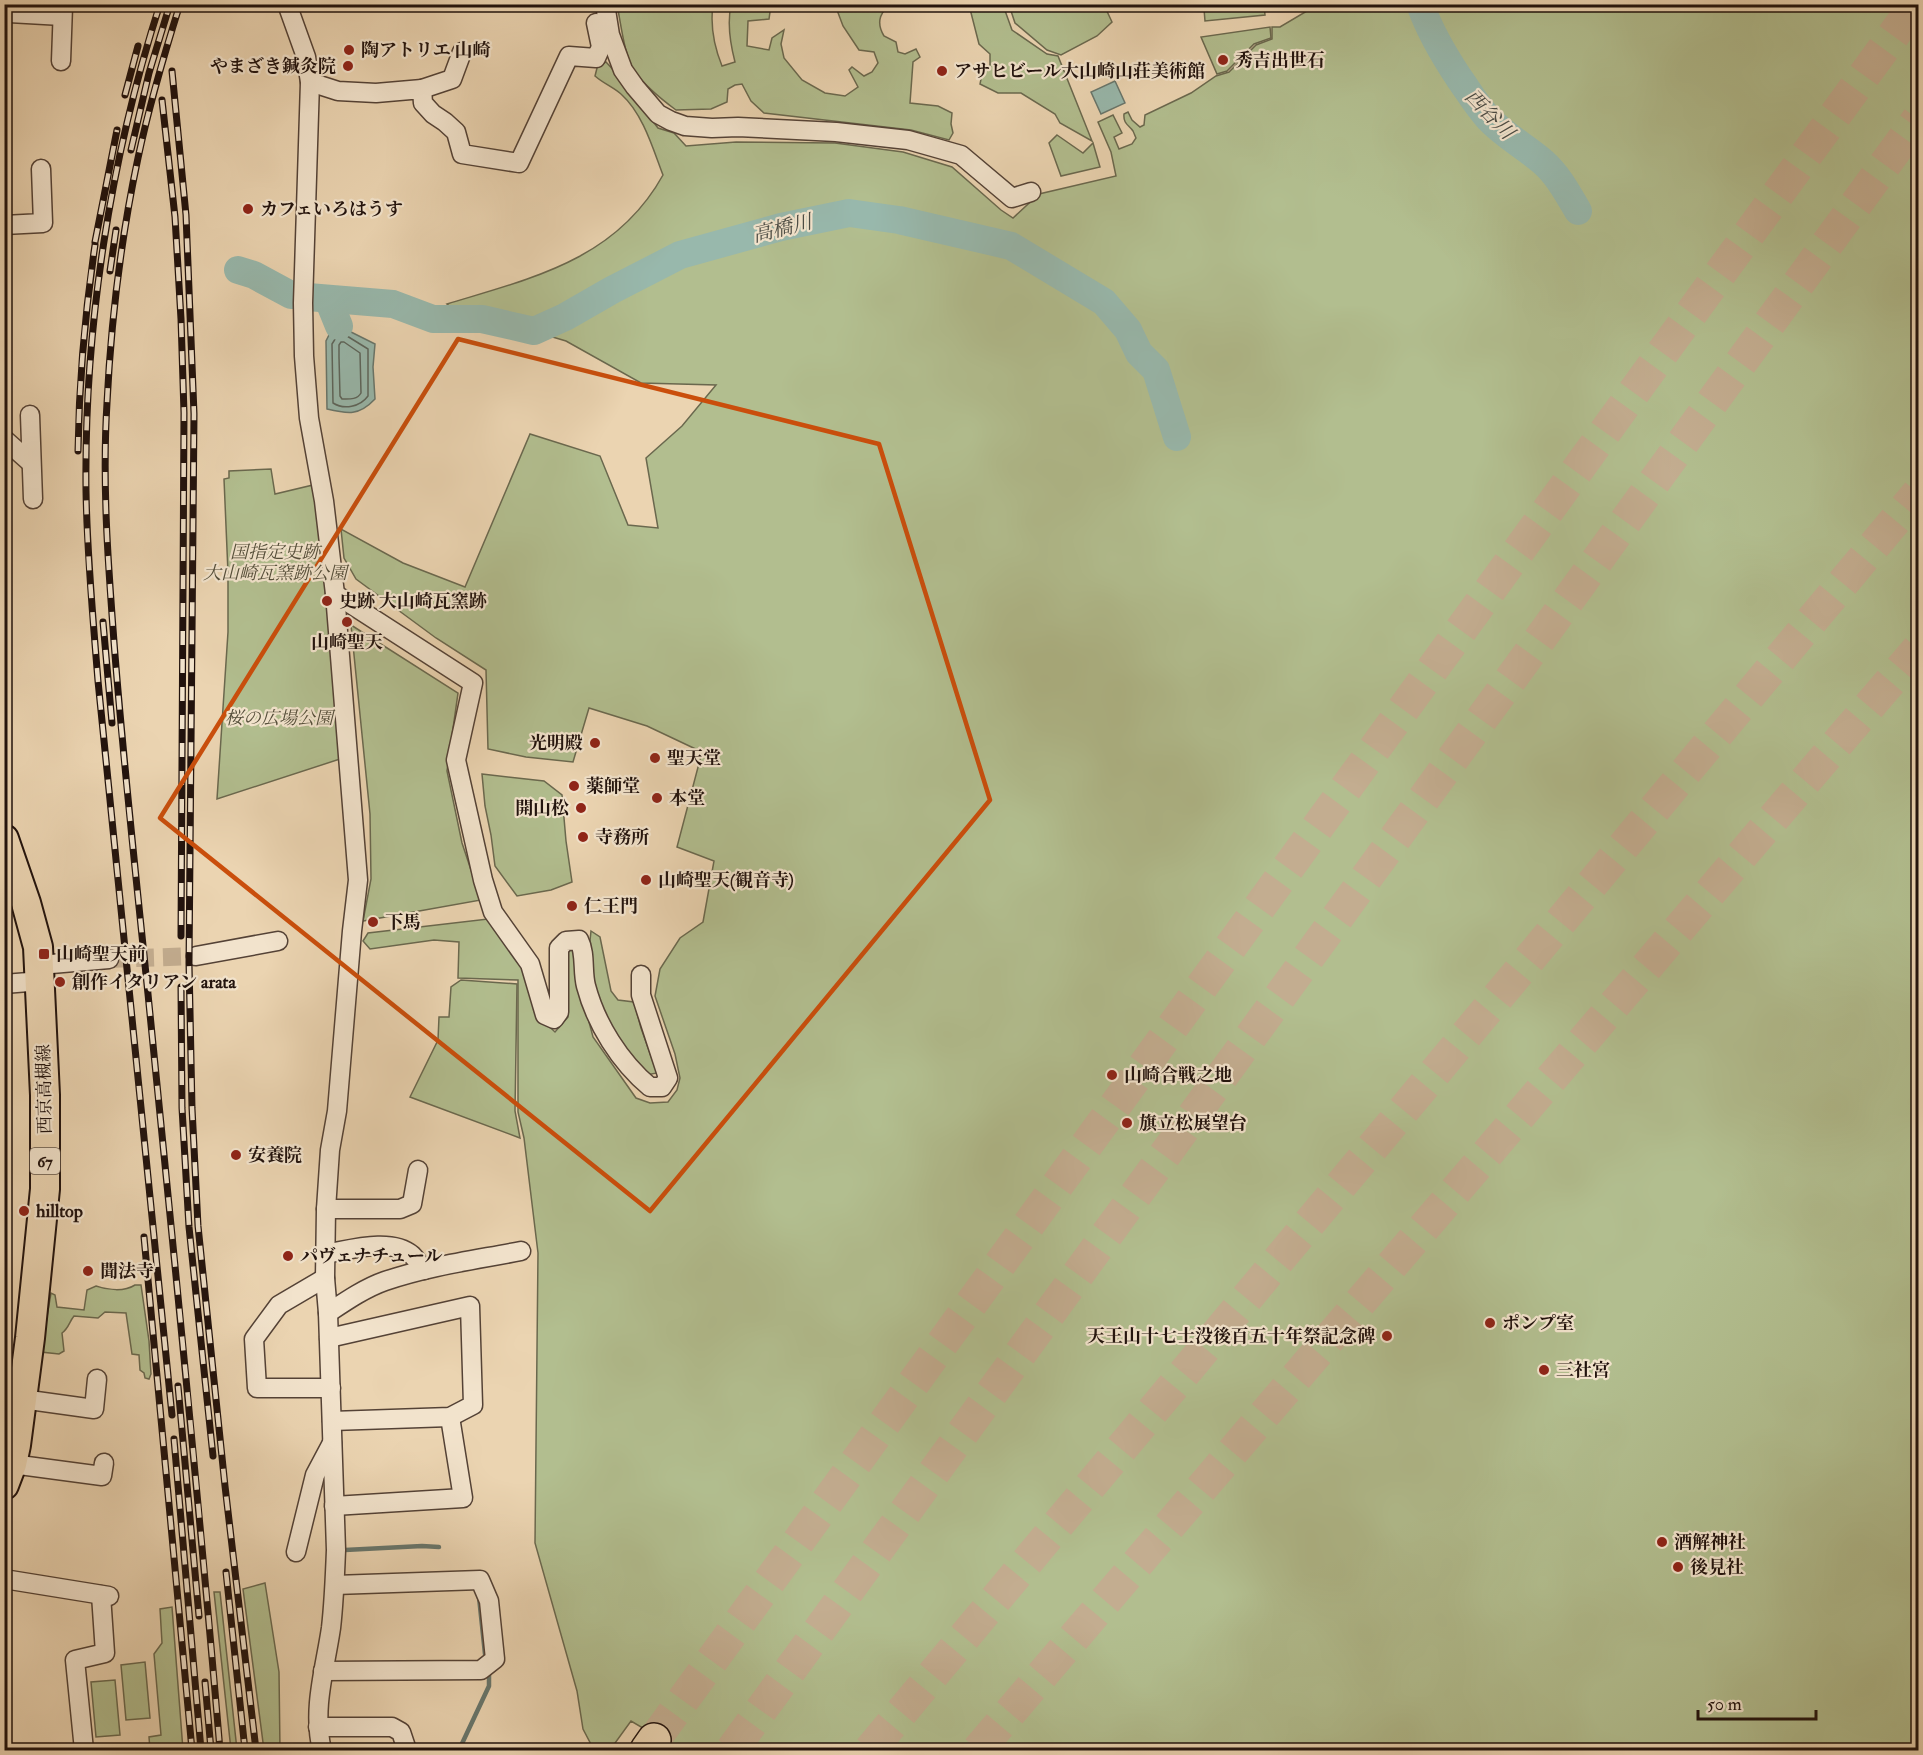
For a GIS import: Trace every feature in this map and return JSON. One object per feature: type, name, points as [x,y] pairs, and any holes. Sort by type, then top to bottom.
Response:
[{"type":"main road","name":"西京高槻線","points":[[6,851],[34,930],[40,973],[45,1095],[45,1179],[31,1327],[22,1399],[9,1459]]},
{"type":"street","points":[[286,4],[306,57],[310,82],[303,303],[304,356],[309,418],[324,501],[335,594],[358,880],[337,1111],[330,1150],[324,1254],[331,1388],[335,1585],[331,1628],[318,1701],[318,1727],[322,1750]]},
{"type":"street","points":[[422,89],[423,103],[456,132],[462,154],[519,163],[569,56],[596,58],[601,47],[596,22],[605,5]]},
{"type":"street","points":[[605,5],[610,35],[623,70],[658,114],[671,121],[685,126],[836,132],[908,140],[961,155],[1012,198],[1031,192]]},
{"type":"street","points":[[4,11],[9,13],[62,10],[61,61]]},
{"type":"street","points":[[310,82],[338,91],[376,93],[422,89],[452,79],[462,52]]},
{"type":"street","points":[[4,225],[43,223],[41,169]]},
{"type":"street","points":[[30,415],[33,499]]},
{"type":"street","points":[[4,439],[31,463]]},
{"type":"street","points":[[335,594],[473,683],[456,760],[483,880],[493,912],[530,964],[545,1015],[554,1019],[559,1012],[559,948],[566,941],[579,940],[582,946],[585,984],[602,1028],[636,1076],[650,1087],[662,1087],[668,1078],[641,996],[641,975]]},
{"type":"street","points":[[196,956],[278,941]]},
{"type":"street","points":[[4,984],[40,973],[109,959]]},
{"type":"street","points":[[326,1209],[400,1209],[412,1203],[418,1170]]},
{"type":"street","points":[[324,1254],[384,1245],[396,1246],[412,1255],[424,1270]]},
{"type":"street","points":[[328,1313],[383,1282],[424,1270],[521,1251]]},
{"type":"street","points":[[325,1278],[279,1305],[254,1339],[257,1388],[331,1388]]},
{"type":"street","points":[[329,1338],[470,1306],[473,1405],[450,1417],[332,1420]]},
{"type":"street","points":[[22,1399],[94,1409],[97,1379]]},
{"type":"street","points":[[334,1506],[463,1498],[450,1417]]},
{"type":"street","points":[[296,1552],[315,1475],[332,1442]]},
{"type":"street","points":[[9,1459],[102,1476],[104,1463]]},
{"type":"street","points":[[4,1579],[105,1595],[105,1653],[75,1660],[84,1750]]},
{"type":"street","points":[[323,1671],[481,1670],[495,1659],[489,1601],[480,1580],[335,1585]]},
{"type":"street","points":[[318,1727],[392,1727],[401,1732],[407,1750]]},
{"type":"highlighted area","points":[[458,339],[879,444],[990,800],[650,1211],[160,818]]},
{"type":"green space","points":[[1244,4],[1264,5],[1265,15],[1205,21],[1204,9]]},
{"type":"green space","points":[[617,5],[713,5],[713,36],[722,66],[735,62],[730,34],[731,5],[771,5],[769,19],[748,21],[747,46],[769,50],[772,38],[784,30],[781,44],[784,58],[802,80],[825,93],[845,96],[858,87],[849,70],[852,67],[864,76],[872,72],[878,63],[874,52],[859,50],[843,26],[837,10],[844,5],[867,7],[896,5],[886,9],[881,17],[880,26],[884,36],[896,42],[898,52],[905,54],[916,49],[920,57],[913,62],[910,103],[938,106],[952,113],[953,133],[949,140],[911,130],[764,113],[751,101],[742,84],[728,89],[727,102],[711,109],[676,110],[644,83],[631,65]]},
{"type":"green space","points":[[969,5],[1003,5],[1012,30],[1047,54],[1058,56],[1092,141],[1060,123],[1055,114],[1021,93],[998,93],[980,84],[982,74],[990,65],[990,54],[979,44]]},
{"type":"green space","points":[[1009,5],[1104,5],[1112,22],[1097,36],[1061,55],[1047,50],[1015,23]]},
{"type":"green space","points":[[1317,5],[1918,5],[1918,1750],[669,1750],[672,1745],[631,1721],[610,1750],[594,1750],[583,1729],[577,1691],[535,1543],[538,1253],[524,1138],[518,1112],[518,980],[458,978],[459,942],[434,940],[370,949],[363,941],[368,933],[488,919],[524,966],[537,1015],[555,1032],[568,1017],[567,947],[576,946],[581,992],[593,1037],[636,1098],[650,1103],[668,1102],[677,1090],[680,1078],[675,1054],[655,996],[660,969],[680,938],[703,922],[714,861],[677,847],[702,752],[647,726],[589,708],[573,762],[526,757],[488,749],[486,670],[436,638],[356,579],[344,558],[341,529],[403,563],[465,587],[530,434],[600,456],[628,525],[658,528],[646,458],[682,426],[716,385],[641,383],[566,341],[485,317],[460,315],[447,304],[510,285],[569,262],[596,246],[621,227],[644,204],[663,175],[647,132],[636,112],[619,93],[595,76],[597,68],[606,62],[658,128],[674,133],[686,146],[736,142],[835,143],[903,152],[952,167],[1013,218],[1039,194],[1116,176],[1111,152],[1098,122],[1113,115],[1122,133],[1114,137],[1119,149],[1132,144],[1136,138],[1125,122],[1124,114],[1128,112],[1132,120],[1140,127],[1144,125],[1145,115],[1191,93],[1216,76],[1229,72],[1256,45],[1272,39],[1272,27],[1280,27]]},
{"type":"green space","points":[[1270,27],[1271,38],[1254,44],[1227,71],[1217,74],[1201,37]]},
{"type":"green space","points":[[1057,135],[1083,153],[1093,143],[1100,167],[1061,176],[1049,143]]},
{"type":"green space","points":[[271,469],[275,494],[313,485],[321,532],[340,759],[217,799],[228,632],[224,479],[229,478],[229,471]]},
{"type":"green space","points":[[351,625],[458,693],[447,771],[462,843],[481,900],[363,921],[371,879],[370,814]]},
{"type":"green space","points":[[482,774],[544,781],[562,795],[572,882],[551,890],[517,896],[495,866]]},
{"type":"green space","points":[[591,931],[600,937],[611,991],[618,1000],[634,1002],[657,1073],[646,1075],[617,1039],[603,1016],[592,980]]},
{"type":"green space","points":[[461,980],[517,984],[515,1111],[520,1138],[410,1097],[438,1040],[439,1017],[449,1017],[451,987]]},
{"type":"green space","points":[[141,1285],[149,1341],[151,1374],[149,1379],[145,1378],[144,1373],[140,1370],[139,1355],[132,1354],[126,1313],[105,1312],[98,1318],[74,1316],[62,1333],[64,1351],[59,1354],[41,1352],[51,1293],[55,1295],[57,1307],[84,1310],[87,1290],[96,1286],[116,1290],[126,1289]]},
{"type":"green space","points":[[265,1583],[279,1672],[280,1750],[264,1750],[243,1589]]},
{"type":"green space","points":[[214,1592],[220,1592],[237,1750],[231,1750]]},
{"type":"green space","points":[[172,1607],[183,1750],[150,1750],[149,1737],[161,1735],[154,1654],[162,1643],[160,1609]]},
{"type":"green space","points":[[145,1662],[150,1718],[126,1720],[121,1665]]},
{"type":"green space","points":[[115,1680],[120,1735],[96,1737],[91,1682]]},
{"type":"water","points":[[1115,81],[1125,103],[1101,114],[1091,92]]},
{"type":"water","points":[[339,326],[375,344],[373,367],[375,399],[364,408],[353,412],[327,409],[326,341],[331,331]]},
{"type":"waterway","name":"西谷川","points":[[1420,4],[1442,51],[1481,109],[1502,131],[1548,167],[1578,211]]},
{"type":"waterway","name":"高橋川","points":[[308,297],[393,304],[433,319],[482,319],[534,331],[565,317],[680,255],[781,227],[849,213],[899,220],[1011,246],[1104,302],[1128,330],[1139,353],[1156,370],[1177,437]]},
{"type":"waterway","name":"高橋川","points":[[238,270],[254,275],[291,295]]},
{"type":"waterway","points":[[328,299],[339,326]]},
{"type":"waterway","points":[[345,1550],[439,1547]]},
{"type":"waterway","points":[[479,1597],[485,1654]]},
{"type":"waterway","points":[[459,1750],[489,1686],[489,1674]]},
{"type":"tunnel","points":[[654,1740],[1916,4]]},
{"type":"tunnel","points":[[732,1750],[1918,119]]},
{"type":"tunnel","points":[[870,1750],[1918,493]]},
{"type":"tunnel","points":[[978,1750],[1918,649]]},
{"type":"tunnel","points":[[109,959],[196,956]]},
{"type":"railway","points":[[160,4],[127,123],[104,244],[95,306],[90,368],[86,491],[98,681],[172,1415]]},
{"type":"railway","points":[[131,150],[149,73],[170,4]]},
{"type":"railway","points":[[180,4],[142,139],[122,249],[109,372],[105,493],[121,730],[186,1372],[220,1750]]},
{"type":"railway","points":[[125,95],[138,46]]},
{"type":"railway","points":[[172,71],[186,215],[194,414],[189,963],[192,1108],[198,1226],[256,1750]]},
{"type":"railway","points":[[162,100],[175,217],[184,413],[181,936]]},
{"type":"railway","points":[[95,242],[117,130]]},
{"type":"railway","points":[[110,271],[116,230]]},
{"type":"railway","points":[[78,451],[83,348],[95,245]]},
{"type":"railway","points":[[103,622],[112,723]]},
{"type":"railway","points":[[181,987],[182,1108],[189,1227],[213,1456]]},
{"type":"railway","points":[[144,1237],[192,1750]]},
{"type":"railway","points":[[178,1386],[199,1616]]},
{"type":"railway","points":[[174,1439],[201,1750]]},
{"type":"railway","points":[[226,1572],[245,1750]]},
{"type":"railway","points":[[205,1682],[211,1750]]},
{"type":"place","name":"陶アトリエ 山崎","points":[[349,50]]},
{"type":"place","name":"秀吉出世石","points":[[1223,60]]},
{"type":"place","name":"やまざき鍼灸院","points":[[348,66]]},
{"type":"place","name":"アサヒビール大山崎山荘美術館","points":[[942,71]]},
{"type":"place","name":"カフェいろはうす","points":[[248,209]]},
{"type":"place","name":"史跡 大山崎瓦窯跡","points":[[327,601]]},
{"type":"place","name":"山崎聖天","points":[[347,622]]},
{"type":"place","name":"光明殿","points":[[595,743]]},
{"type":"place","name":"聖天堂","points":[[655,758]]},
{"type":"place","name":"薬師堂","points":[[574,786]]},
{"type":"place","name":"本堂","points":[[657,798]]},
{"type":"place","name":"開山松","points":[[581,808]]},
{"type":"place","name":"寺務所","points":[[583,837]]},
{"type":"place","name":"山崎聖天(観音寺)","points":[[646,880]]},
{"type":"place","name":"仁王門","points":[[572,906]]},
{"type":"place","name":"下馬","points":[[373,922]]},
{"type":"place","name":"山崎聖天前","points":[[44,954]]},
{"type":"place","name":"創作イタリアン arata","points":[[60,982]]},
{"type":"place","name":"山崎合戦之地","points":[[1112,1075]]},
{"type":"place","name":"旗立松展望台","points":[[1127,1123]]},
{"type":"place","name":"安養院","points":[[236,1155]]},
{"type":"place","name":"hilltop","points":[[24,1211]]},
{"type":"place","name":"パヴェナチュール","points":[[288,1256]]},
{"type":"place","name":"聞法寺","points":[[88,1271]]},
{"type":"place","name":"ポンプ室","points":[[1490,1323]]},
{"type":"place","name":"天王山十七士没後百五十年祭記念碑","points":[[1387,1336]]},
{"type":"place","name":"三社宮","points":[[1544,1370]]},
{"type":"place","name":"酒解神社","points":[[1662,1542]]},
{"type":"place","name":"後見社","points":[[1678,1567]]},
{"type":"park label","name":"国指定史跡 大山崎瓦窯跡公園","points":[[275,562]]},
{"type":"park label","name":"桜の広場公園","points":[[279,718]]}]
